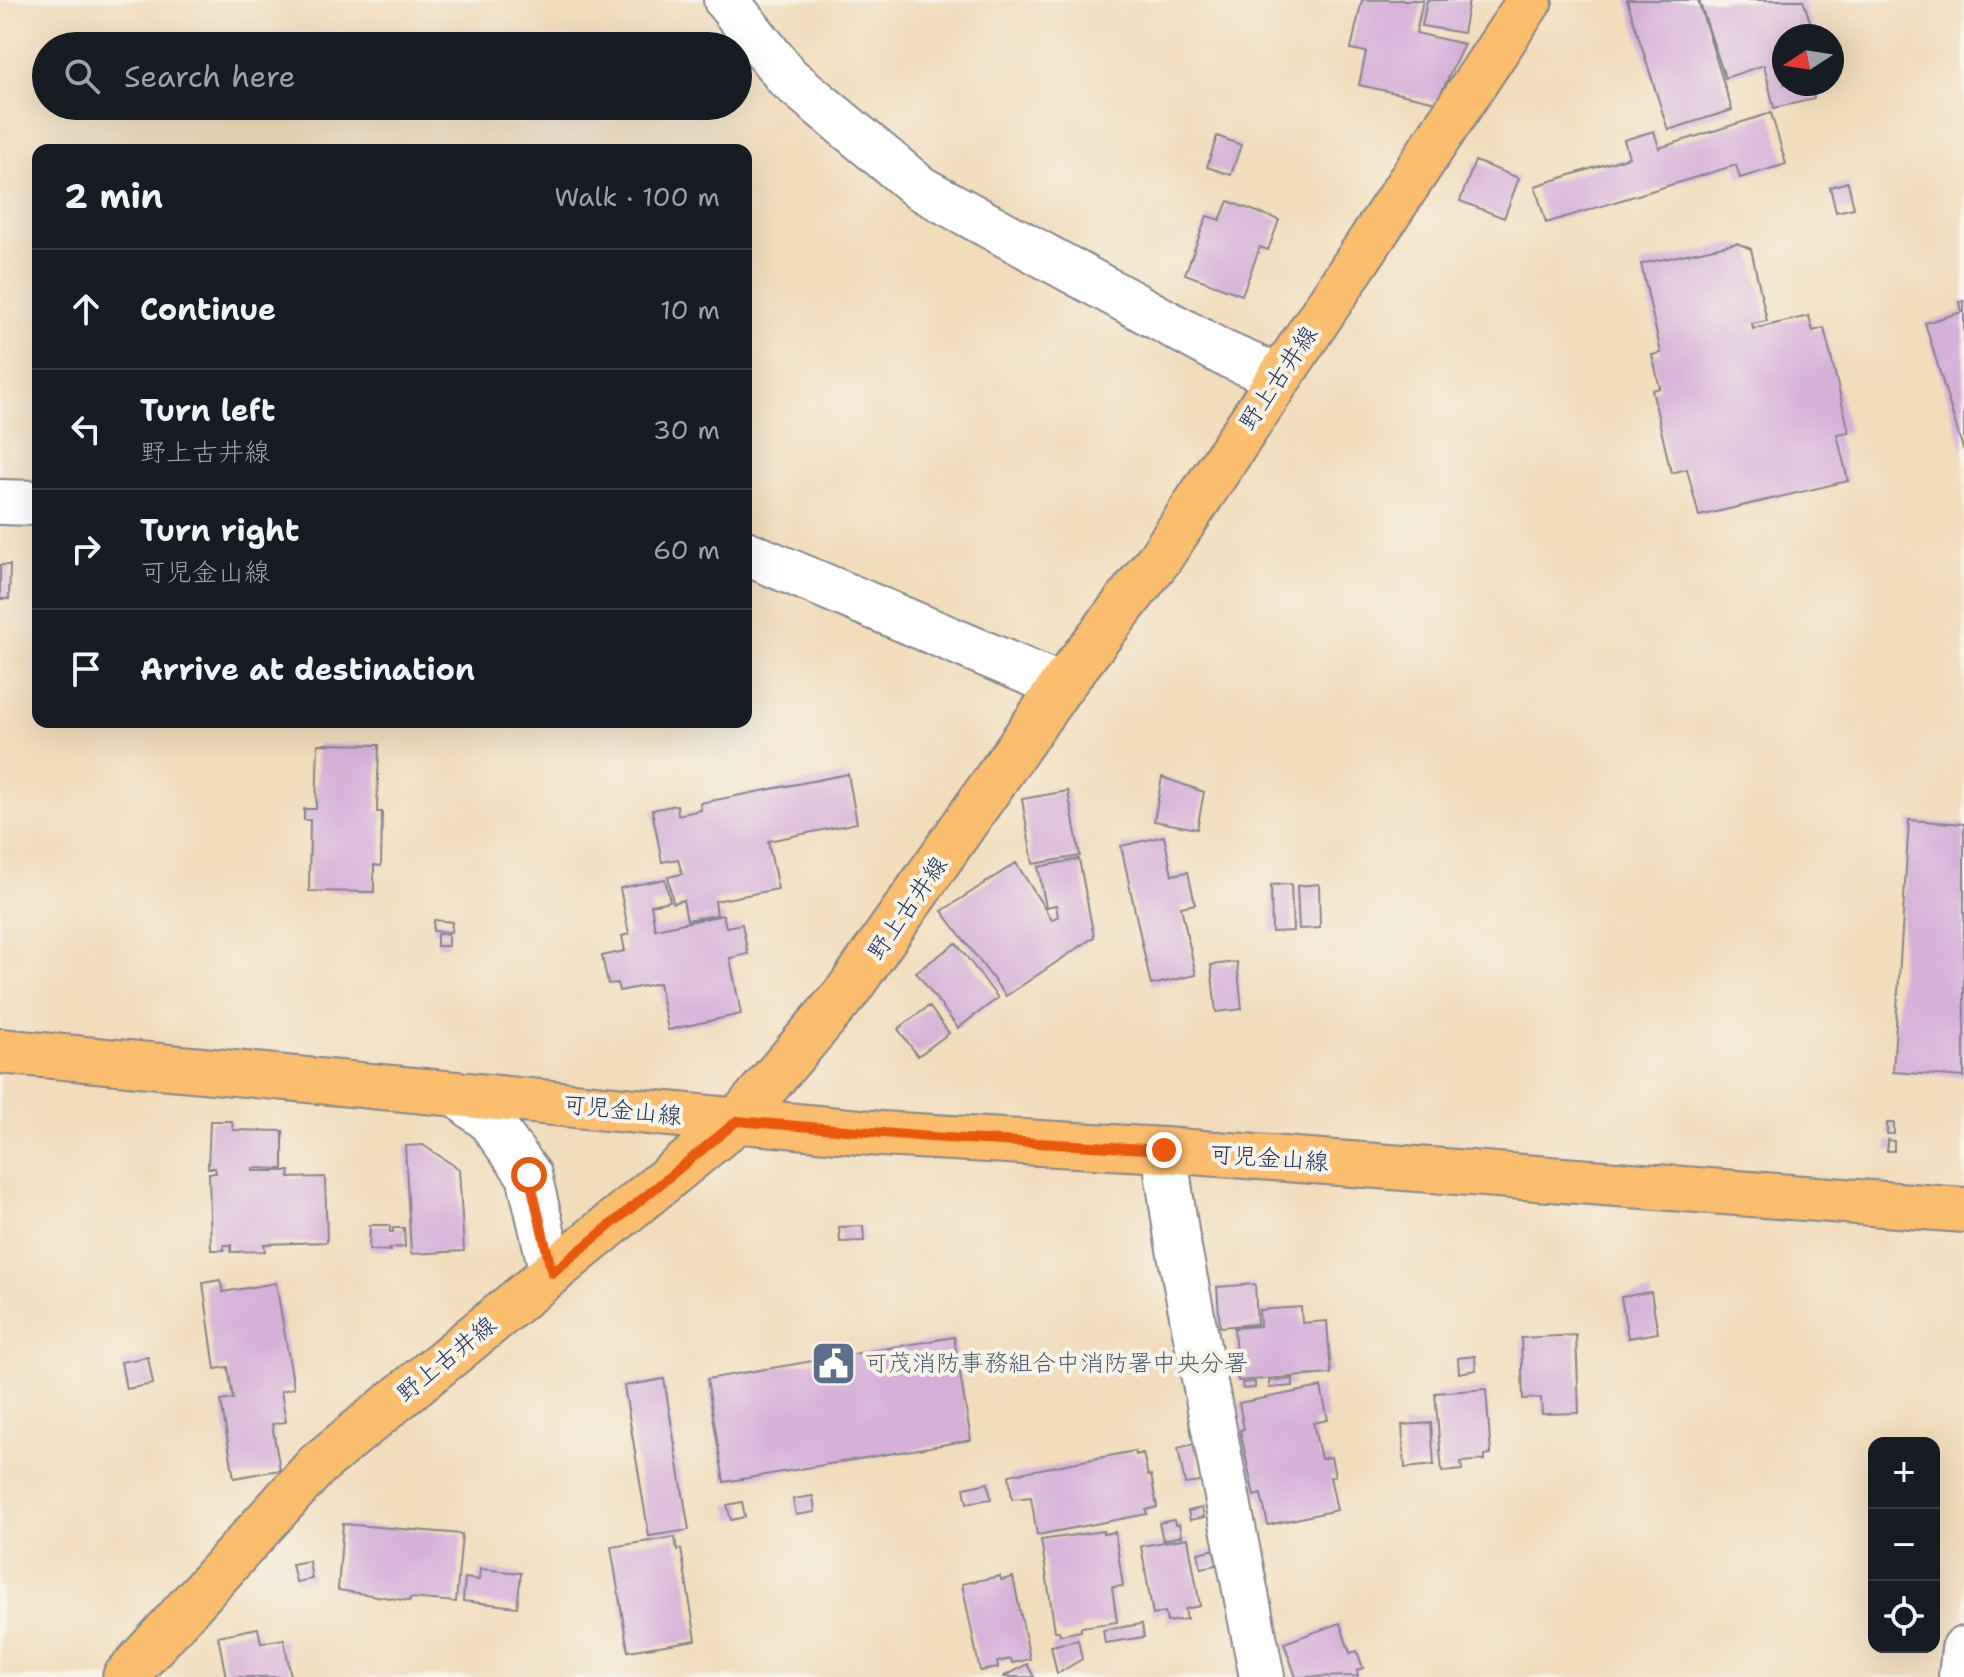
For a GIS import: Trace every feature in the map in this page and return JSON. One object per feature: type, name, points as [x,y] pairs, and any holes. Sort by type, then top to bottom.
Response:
[{"type":"main road","name":"野上古井線","points":[[125,1677],[318,1464],[737,1121],[847,992],[1061,686],[1160,558],[1530,0]]},
{"type":"main road","name":"可児金山線","points":[[0,1051],[918,1136],[1164,1150],[1964,1210]]},
{"type":"street","points":[[726,0],[751,32]]},
{"type":"street","points":[[752,33],[787,77],[920,188],[1223,353],[1278,377]]},
{"type":"street","points":[[0,502],[32,503]]},
{"type":"street","points":[[752,556],[1061,686]]},
{"type":"street","points":[[456,1094],[489,1120],[529,1175],[552,1273]]},
{"type":"street","points":[[1164,1150],[1177,1238],[1262,1677]]},
{"type":"street","points":[[1961,1677],[1964,1649]]},
{"type":"building","points":[[1362,0],[1423,0],[1416,33],[1464,44],[1437,102],[1359,85],[1366,52],[1351,49]]},
{"type":"building","points":[[1427,0],[1469,0],[1463,33],[1422,26]]},
{"type":"building","points":[[1627,0],[1698,0],[1732,110],[1668,130]]},
{"type":"building","points":[[1699,0],[1803,0],[1811,24],[1772,24],[1772,96],[1814,96],[1814,99],[1774,108],[1764,65],[1725,78]]},
{"type":"building","points":[[1771,113],[1786,164],[1740,178],[1736,165],[1546,223],[1535,186],[1629,157],[1624,140],[1654,131],[1659,148]]},
{"type":"building","points":[[1217,136],[1241,145],[1231,175],[1207,167]]},
{"type":"building","points":[[1475,161],[1519,178],[1504,218],[1460,201]]},
{"type":"building","points":[[1848,182],[1854,208],[1836,212],[1830,187]]},
{"type":"building","points":[[1228,201],[1279,220],[1268,250],[1260,247],[1242,295],[1185,274],[1207,216],[1220,220]]},
{"type":"building","points":[[1737,243],[1751,249],[1767,321],[1752,324],[1753,329],[1809,316],[1813,331],[1824,328],[1849,432],[1837,434],[1848,481],[1699,516],[1687,469],[1671,473],[1652,390],[1660,388],[1652,355],[1661,353],[1641,264]]},
{"type":"building","points":[[1964,301],[1963,449],[1925,323],[1962,312],[1960,302]]},
{"type":"building","points":[[0,565],[10,565],[9,599],[0,599]]},
{"type":"building","points":[[318,744],[379,745],[377,812],[382,812],[381,866],[374,865],[374,892],[309,891],[310,820],[304,820],[304,809],[316,809]]},
{"type":"building","points":[[848,774],[857,823],[768,841],[778,889],[715,901],[717,915],[687,920],[683,900],[673,903],[668,877],[682,874],[678,859],[662,862],[652,810],[677,805],[678,815],[701,810],[700,803]]},
{"type":"building","points":[[1162,777],[1204,792],[1197,829],[1154,821]]},
{"type":"building","points":[[1068,791],[1080,856],[1033,864],[1022,799]]},
{"type":"building","points":[[1909,820],[1964,824],[1964,1077],[1893,1072]]},
{"type":"building","points":[[1164,836],[1172,875],[1188,872],[1195,904],[1181,907],[1196,975],[1151,985],[1121,846]]},
{"type":"building","points":[[1079,859],[1094,937],[1006,996],[942,911],[1016,863],[1052,920],[1058,916],[1056,905],[1046,907],[1038,867]]},
{"type":"building","points":[[665,879],[670,901],[651,905],[655,929],[723,915],[726,927],[742,924],[748,954],[730,958],[741,1014],[668,1030],[659,983],[619,991],[617,983],[608,984],[602,956],[625,951],[622,936],[629,934],[620,888]]},
{"type":"building","points":[[1291,884],[1293,931],[1272,932],[1271,885]]},
{"type":"building","points":[[1319,884],[1320,928],[1299,929],[1297,886]]},
{"type":"building","points":[[434,920],[452,922],[451,932],[433,931]]},
{"type":"building","points":[[437,934],[448,934],[448,946],[437,946]]},
{"type":"building","points":[[956,943],[998,998],[958,1028],[916,972]]},
{"type":"building","points":[[1237,962],[1242,1009],[1216,1012],[1211,965]]},
{"type":"building","points":[[929,1006],[949,1033],[918,1056],[898,1029]]},
{"type":"building","points":[[210,1121],[232,1121],[233,1130],[283,1131],[283,1169],[253,1168],[253,1171],[290,1171],[289,1178],[325,1177],[327,1242],[264,1244],[265,1251],[231,1252],[231,1245],[224,1245],[224,1250],[211,1250],[209,1173],[216,1173],[215,1168],[208,1168]]},
{"type":"building","points":[[1887,1123],[1894,1123],[1894,1134],[1887,1134]]},
{"type":"building","points":[[1887,1140],[1894,1141],[1894,1151],[1887,1151]]},
{"type":"building","points":[[423,1145],[459,1169],[464,1251],[411,1254],[405,1146]]},
{"type":"building","points":[[370,1225],[390,1225],[390,1232],[393,1228],[404,1228],[405,1247],[389,1248],[390,1251],[369,1250]]},
{"type":"building","points":[[863,1226],[864,1241],[840,1242],[839,1227]]},
{"type":"building","points":[[220,1280],[223,1292],[276,1283],[294,1388],[281,1391],[286,1422],[272,1424],[280,1470],[234,1478],[221,1401],[233,1399],[228,1367],[215,1369],[203,1283]]},
{"type":"building","points":[[1255,1284],[1257,1324],[1220,1327],[1217,1287]]},
{"type":"building","points":[[1651,1292],[1658,1333],[1628,1338],[1621,1297]]},
{"type":"building","points":[[1301,1307],[1302,1323],[1327,1321],[1331,1374],[1238,1381],[1234,1328],[1260,1326],[1259,1310]]},
{"type":"building","points":[[1576,1335],[1579,1413],[1542,1414],[1541,1398],[1523,1399],[1521,1338]]},
{"type":"building","points":[[954,1337],[971,1440],[724,1482],[707,1379]]},
{"type":"building","points":[[1475,1356],[1476,1370],[1459,1373],[1458,1358]]},
{"type":"building","points":[[148,1357],[153,1384],[126,1389],[121,1362]]},
{"type":"building","points":[[664,1379],[689,1530],[649,1536],[624,1386]]},
{"type":"building","points":[[1293,1379],[1293,1386],[1269,1388],[1269,1381]]},
{"type":"building","points":[[1255,1382],[1255,1388],[1243,1389],[1242,1383]]},
{"type":"building","points":[[1321,1387],[1328,1420],[1313,1423],[1321,1459],[1331,1457],[1335,1476],[1330,1477],[1337,1510],[1268,1525],[1261,1494],[1254,1496],[1240,1430],[1244,1429],[1239,1403]]},
{"type":"building","points":[[1486,1389],[1491,1454],[1485,1455],[1485,1460],[1461,1462],[1462,1470],[1442,1472],[1435,1393]]},
{"type":"building","points":[[1431,1423],[1434,1465],[1405,1468],[1402,1425]]},
{"type":"building","points":[[1194,1444],[1201,1482],[1185,1484],[1178,1448]]},
{"type":"building","points":[[1135,1451],[1136,1455],[1143,1453],[1148,1476],[1151,1475],[1157,1507],[1146,1510],[1147,1514],[1037,1535],[1031,1497],[1012,1499],[1009,1475]]},
{"type":"building","points":[[988,1483],[991,1499],[967,1503],[964,1488]]},
{"type":"building","points":[[813,1496],[815,1512],[796,1515],[793,1499]]},
{"type":"building","points":[[742,1502],[745,1517],[731,1520],[727,1505]]},
{"type":"building","points":[[1202,1508],[1204,1517],[1190,1520],[1188,1511]]},
{"type":"building","points":[[1174,1520],[1175,1525],[1179,1524],[1181,1536],[1163,1540],[1159,1523]]},
{"type":"building","points":[[343,1524],[462,1534],[456,1602],[410,1598],[410,1601],[338,1590]]},
{"type":"building","points":[[1103,1531],[1103,1534],[1115,1532],[1123,1586],[1112,1587],[1117,1622],[1081,1627],[1081,1631],[1060,1635],[1059,1631],[1055,1631],[1041,1540]]},
{"type":"building","points":[[675,1537],[677,1550],[681,1549],[696,1640],[628,1651],[611,1547]]},
{"type":"building","points":[[1188,1538],[1200,1606],[1185,1609],[1187,1619],[1167,1622],[1165,1612],[1153,1615],[1141,1546]]},
{"type":"building","points":[[1220,1548],[1223,1564],[1201,1568],[1198,1553]]},
{"type":"building","points":[[309,1561],[312,1579],[296,1582],[292,1564]]},
{"type":"building","points":[[480,1569],[521,1573],[517,1607],[463,1601],[465,1578],[479,1580]]},
{"type":"building","points":[[1000,1576],[1001,1580],[1013,1577],[1030,1659],[997,1662],[998,1668],[980,1671],[962,1584]]},
{"type":"building","points":[[1340,1623],[1350,1653],[1357,1651],[1363,1668],[1357,1670],[1358,1676],[1296,1677],[1284,1643]]},
{"type":"building","points":[[1142,1624],[1144,1637],[1105,1643],[1103,1630]]},
{"type":"building","points":[[258,1628],[261,1643],[284,1639],[291,1677],[226,1677],[218,1636]]},
{"type":"building","points":[[1078,1640],[1082,1659],[1057,1674],[1051,1646]]},
{"type":"building","points":[[1027,1664],[1034,1677],[1003,1677]]},
{"type":"place","name":"可茂消防事務組合中消防署中央分署","points":[[833,1363]]},
{"type":"route","points":[[529,1175],[552,1273],[737,1121],[930,1137],[1164,1150]]}]
